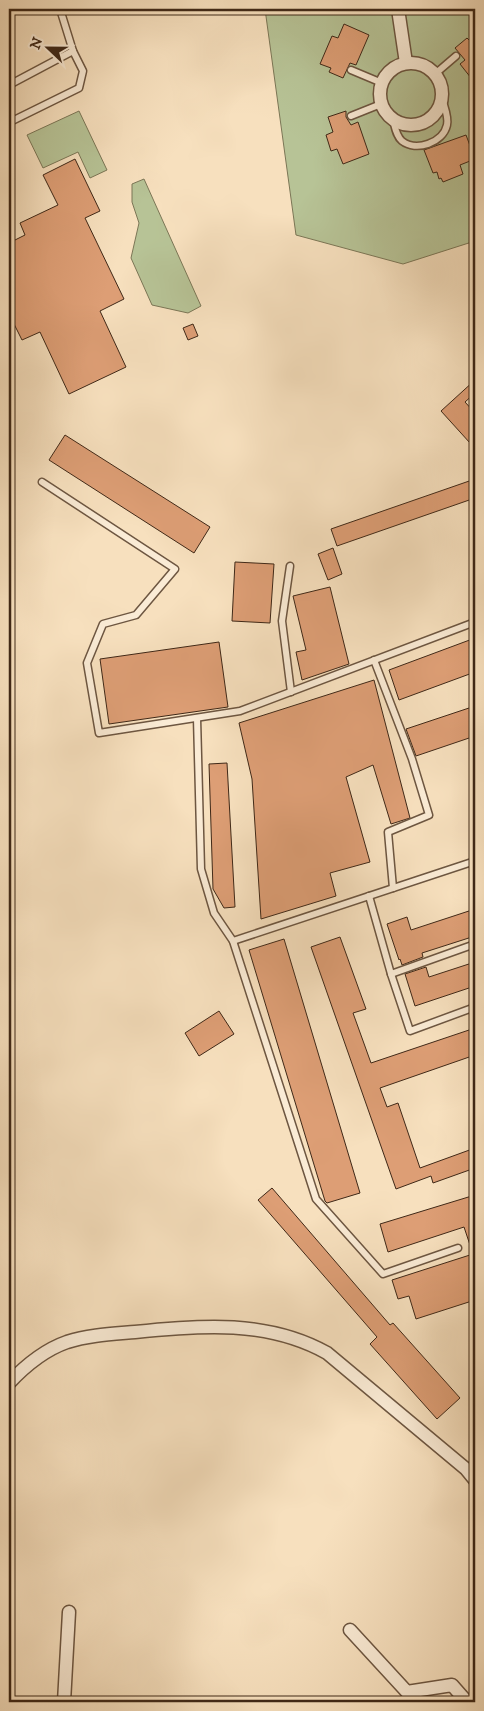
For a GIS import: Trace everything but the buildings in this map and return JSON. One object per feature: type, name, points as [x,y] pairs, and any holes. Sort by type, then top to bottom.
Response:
[{"type":"street","points":[[398,9],[406,63]]},
{"type":"street","points":[[406,63],[422,65],[435,74],[442,90],[442,98],[438,109],[432,117],[423,123],[413,125],[402,124],[393,120],[386,113],[381,104],[380,93],[382,83],[387,74],[396,67],[406,63]]},
{"type":"street","points":[[9,1384],[39,1357],[66,1342],[86,1337],[182,1327],[222,1326],[257,1329],[304,1341],[328,1353],[466,1469],[475,1480]]},
{"type":"street","points":[[64,1702],[69,1612]]},
{"type":"street","points":[[350,1630],[407,1692],[452,1685],[467,1702]]},
{"type":"lane","points":[[9,118],[12,121],[79,88],[83,71],[73,51],[60,9]]},
{"type":"lane","points":[[9,85],[73,51]]},
{"type":"lane","points":[[435,74],[456,56]]},
{"type":"lane","points":[[351,70],[382,83]]},
{"type":"lane","points":[[393,120],[396,132],[401,140],[412,146],[422,146],[437,139],[444,133],[447,124],[442,98]]},
{"type":"lane","points":[[351,116],[381,104]]},
{"type":"lane","points":[[42,482],[175,569],[136,615],[104,624],[88,663],[99,733],[240,711],[475,622]]},
{"type":"lane","points":[[290,566],[282,622],[291,692]]},
{"type":"lane","points":[[374,660],[412,759],[429,815],[388,832],[393,888]]},
{"type":"lane","points":[[196,718],[201,869],[214,913],[233,941],[316,1199],[383,1274],[458,1248]]},
{"type":"lane","points":[[233,941],[475,861]]},
{"type":"lane","points":[[369,896],[391,974],[410,1031],[475,1008]]},
{"type":"lane","points":[[391,974],[475,944]]},
{"type":"green space","points":[[265,9],[475,9],[475,241],[403,264],[296,235]]},
{"type":"green space","points":[[79,111],[107,170],[90,178],[78,152],[43,168],[27,135]]},
{"type":"green space","points":[[144,179],[201,306],[188,313],[152,305],[131,258],[139,223],[132,202],[132,184]]}]
